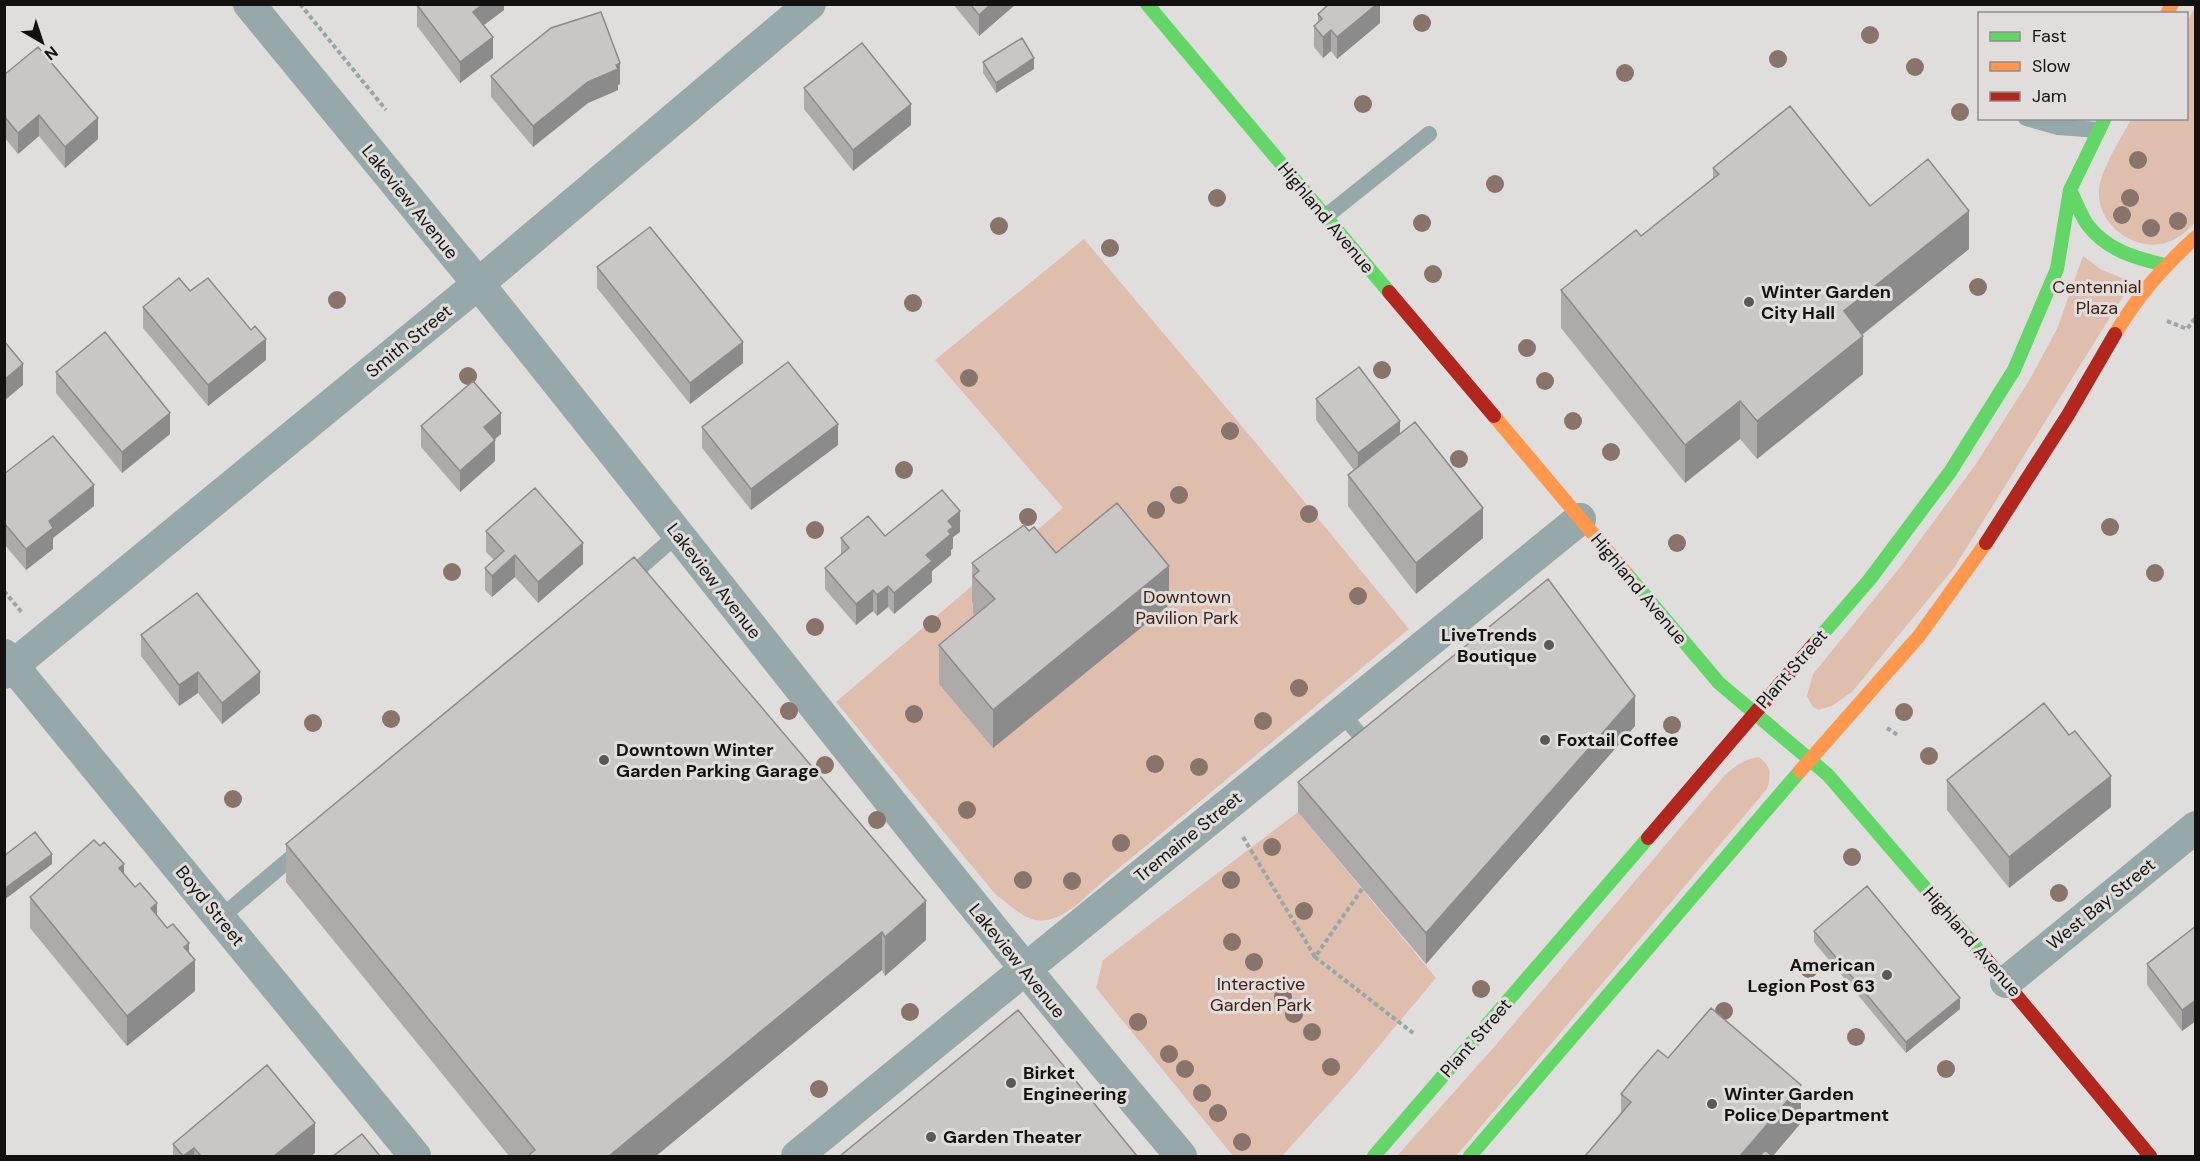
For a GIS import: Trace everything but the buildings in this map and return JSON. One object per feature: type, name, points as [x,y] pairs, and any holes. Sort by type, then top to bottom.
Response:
[{"type":"main road","name":"Highland Avenue","points":[[1147,4],[1719,682],[1828,775],[2006,982],[2150,1156]]},
{"type":"main road","name":"Plant Street","points":[[1374,1156],[1870,579],[1950,472],[2014,370],[2057,269],[2070,190],[2102,124]]},
{"type":"main road","points":[[2070,190],[2087,224],[2108,246],[2133,258],[2165,265]]},
{"type":"main road","points":[[1470,1156],[1919,636],[1988,541],[2068,416],[2131,307],[2165,265],[2196,237]]},
{"type":"street","name":"Lakeview Avenue","points":[[249,4],[478,284],[1024,969],[1181,1156]]},
{"type":"street","name":"Smith Street","points":[[8,664],[478,284],[810,4]]},
{"type":"street","name":"Tremaine Street","points":[[797,1156],[1024,969],[1580,519]]},
{"type":"street","name":"Boyd Street","points":[[8,664],[415,1156]]},
{"type":"street","name":"West Bay Street","points":[[2006,982],[2196,827]]},
{"type":"lane","points":[[2033,120],[2058,127],[2102,124]]},
{"type":"lane","points":[[1325,217],[1429,134]]},
{"type":"lane","points":[[614,590],[677,535]]},
{"type":"lane","points":[[1341,713],[1374,750]]},
{"type":"lane","points":[[220,918],[318,836]]},
{"type":"path","points":[[2187,329],[2196,317]]},
{"type":"path","points":[[4,591],[27,619]]},
{"type":"path","points":[[1242,836],[1315,957],[1413,1033]]},
{"type":"path","points":[[1315,957],[1362,889]]},
{"type":"green space","points":[[2195,7],[2195,223],[2182,235],[2169,242],[2153,245],[2141,243],[2129,239],[2110,224],[2100,202],[2099,190],[2107,163],[2130,120],[2188,120],[2188,20]]},
{"type":"green space","name":"Downtown Pavilion Park","points":[[1084,239],[1409,629],[1077,904],[1058,917],[1037,920],[1023,915],[996,895],[836,702],[1063,508],[935,360]]},
{"type":"green space","name":"Centennial Plaza","points":[[2083,256],[2102,270],[2132,282],[1954,568],[1852,692],[1832,706],[1818,710],[1812,706],[1807,696],[1813,674],[1901,566],[1976,464],[2030,379],[2057,329]]},
{"type":"green space","points":[[1759,757],[1766,764],[1769,772],[1767,789],[1456,1156],[1397,1156],[1494,1047],[1724,776],[1749,759]]},
{"type":"green space","name":"Interactive Garden Park","points":[[1298,812],[1436,978],[1348,1083],[1282,1156],[1233,1156],[1096,988],[1103,960]]},
{"type":"traffic: fast","points":[[1147,4],[1389,292]]},
{"type":"traffic: fast","points":[[1814,644],[1870,579],[1950,472],[2014,370],[2057,269],[2070,190],[2104,120]]},
{"type":"traffic: fast","points":[[2070,190],[2087,224],[2103,240],[2122,252],[2165,265]]},
{"type":"traffic: fast","points":[[1626,573],[1719,683],[1828,775],[1981,953]]},
{"type":"traffic: fast","points":[[1470,1156],[1800,771]]},
{"type":"traffic: fast","points":[[1374,1156],[1648,838]]},
{"type":"traffic: slow","points":[[2168,12],[2172,4]]},
{"type":"traffic: slow","points":[[2115,334],[2152,282],[2196,237]]},
{"type":"traffic: slow","points":[[1494,416],[1626,573]]},
{"type":"traffic: slow","points":[[1800,771],[1919,636],[1986,543]]},
{"type":"traffic: jam","points":[[1389,292],[1494,416]]},
{"type":"traffic: jam","points":[[1986,543],[2068,415],[2115,334]]},
{"type":"traffic: jam","points":[[1648,838],[1814,644]]},
{"type":"traffic: jam","points":[[1981,953],[2150,1156]]},
{"type":"place","name":"Winter Garden City Hall","points":[[1749,302]]},
{"type":"place","name":"LiveTrends Boutique","points":[[1549,645]]},
{"type":"place","name":"Foxtail Coffee","points":[[1545,740]]},
{"type":"place","name":"Downtown Winter Garden Parking Garage","points":[[604,760]]},
{"type":"place","name":"American Legion Post 63","points":[[1887,975]]},
{"type":"place","name":"Birket Engineering","points":[[1011,1083]]},
{"type":"place","name":"Winter Garden Police Department","points":[[1712,1104]]},
{"type":"place","name":"Garden Theater","points":[[931,1137]]}]
